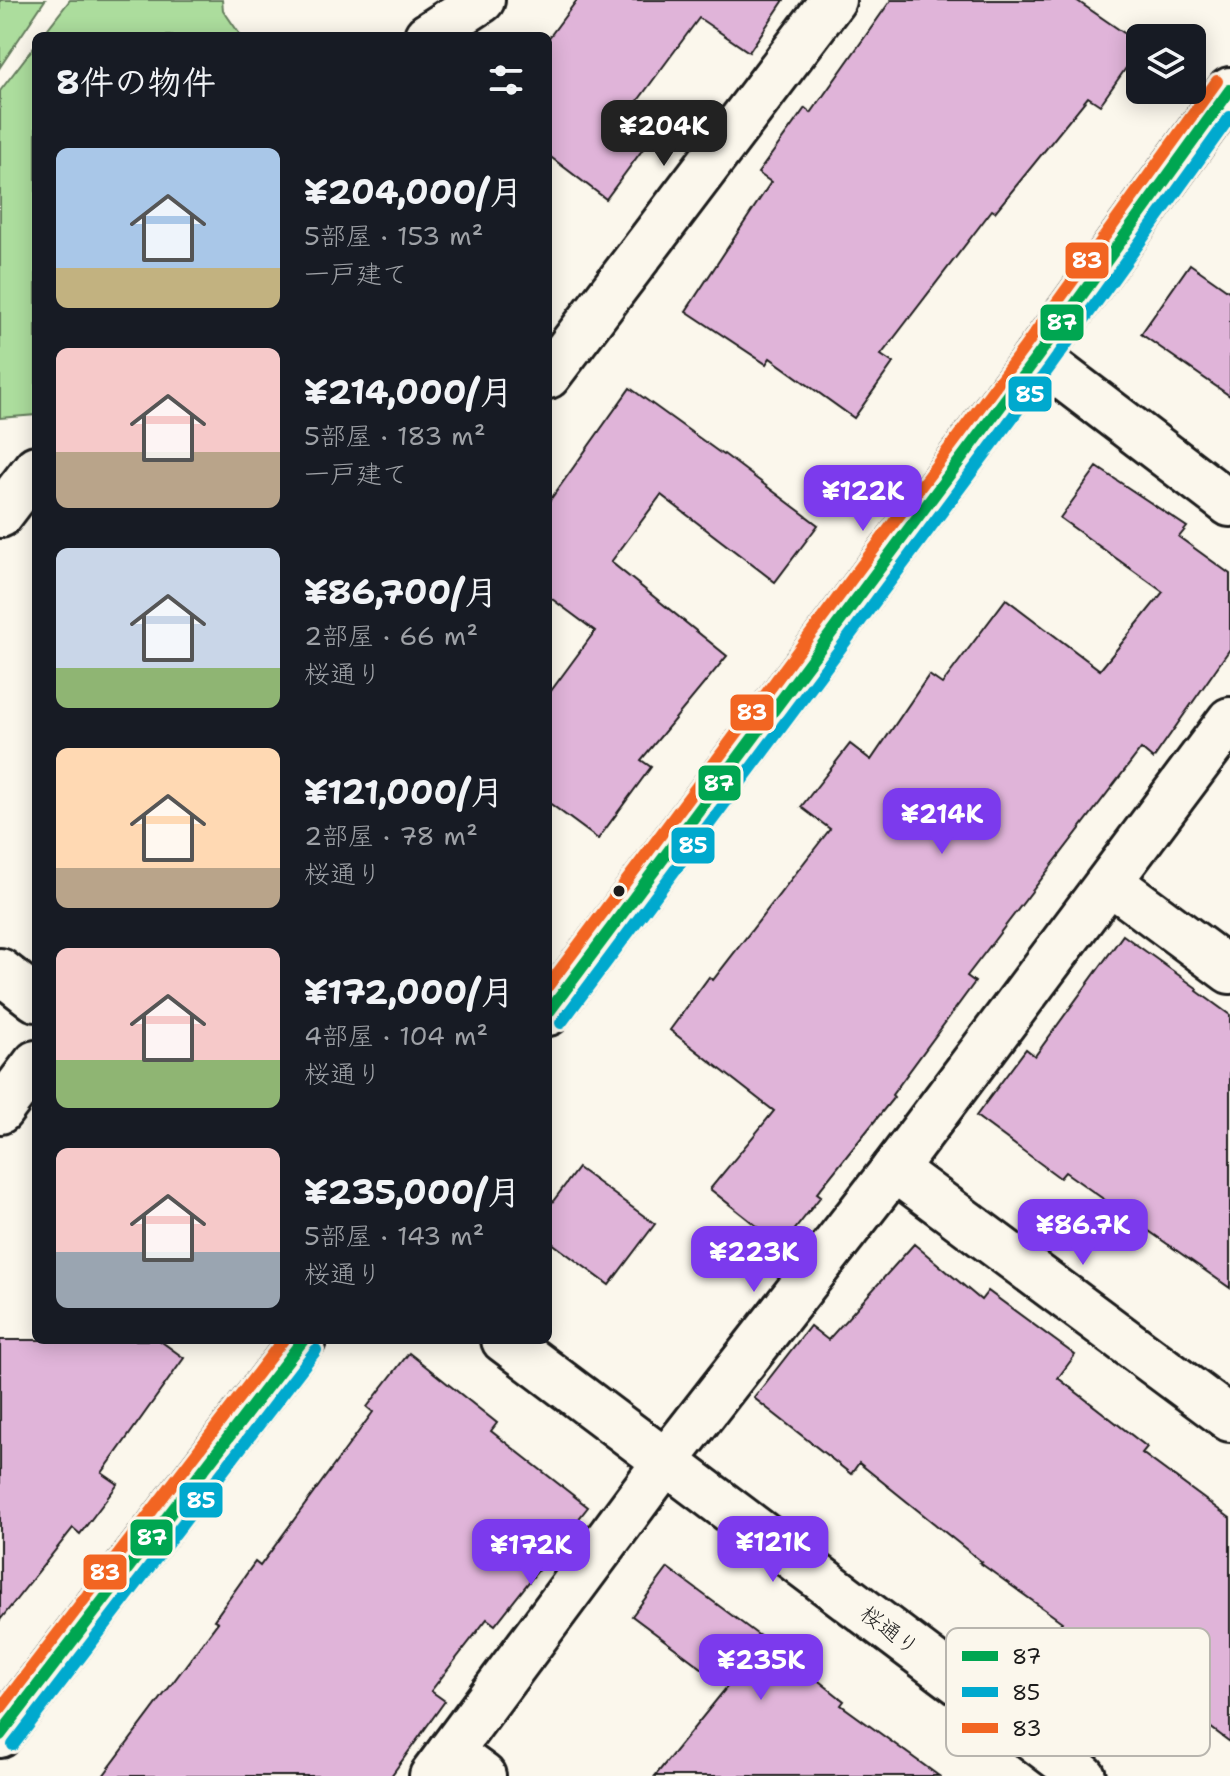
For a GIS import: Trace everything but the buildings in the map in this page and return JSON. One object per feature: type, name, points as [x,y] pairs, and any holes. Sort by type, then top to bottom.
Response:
[{"type":"street","points":[[433,32],[482,0]]},
{"type":"street","points":[[552,371],[833,0]]},
{"type":"street","points":[[552,1008],[1037,357],[1230,90]]},
{"type":"street","points":[[1037,357],[1230,504]]},
{"type":"street","points":[[0,515],[21,469]]},
{"type":"street","points":[[455,1768],[666,1461],[894,1169],[1230,720]]},
{"type":"street","points":[[1110,882],[1230,971]]},
{"type":"street","points":[[0,971],[32,996]]},
{"type":"street","points":[[0,1111],[32,1068]]},
{"type":"street","points":[[894,1169],[1230,1419]]},
{"type":"street","points":[[0,1735],[300,1344]]},
{"type":"street","name":"桜通り","points":[[509,1344],[946,1673]]},
{"type":"street","name":"桜通り","points":[[1057,1756],[1083,1776]]},
{"type":"green space","points":[[0,0],[45,0],[0,67]]},
{"type":"green space","points":[[70,0],[222,0],[223,10],[238,32],[45,32]]},
{"type":"green space","points":[[32,49],[32,415],[0,418],[0,91]]},
{"type":"transit line","name":"83","points":[[552,981],[1024,348],[1217,81]]},
{"type":"transit line","name":"87","points":[[552,1008],[1037,357],[1230,90]]},
{"type":"transit line","name":"85","points":[[561,1023],[1050,367],[1230,117]]},
{"type":"transit line","name":"83","points":[[0,1709],[280,1344]]},
{"type":"transit line","name":"87","points":[[0,1735],[300,1344]]},
{"type":"transit line","name":"85","points":[[13,1745],[316,1350]]}]
